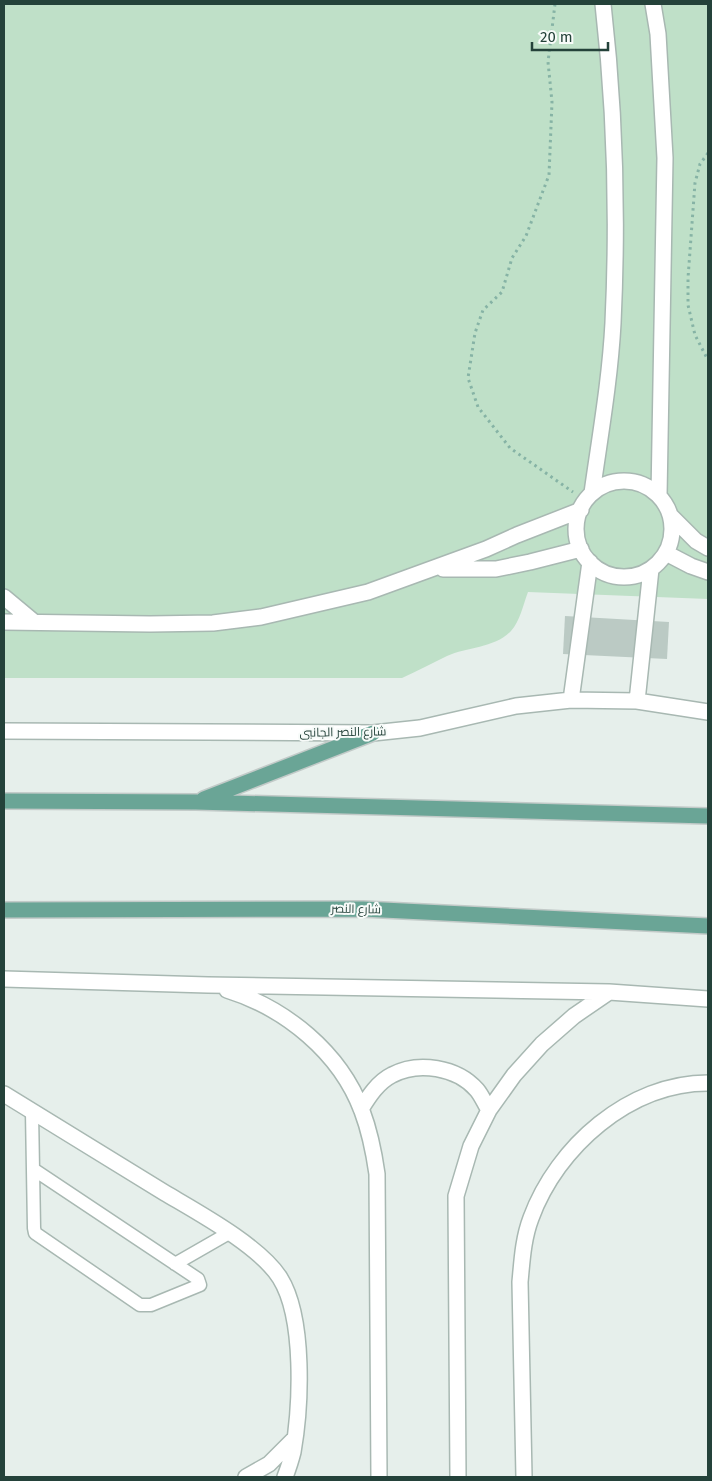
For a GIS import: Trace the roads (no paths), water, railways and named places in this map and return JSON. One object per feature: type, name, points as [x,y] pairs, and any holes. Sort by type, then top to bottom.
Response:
[{"type":"main road","points":[[196,802],[373,733]]},
{"type":"main road","points":[[4,801],[196,802],[708,816]]},
{"type":"main road","name":"شارع النصر","points":[[4,910],[363,909],[708,926]]},
{"type":"street","points":[[603,4],[610,68],[615,216],[610,350],[607,394],[586,501],[577,522],[577,536],[581,549],[590,562],[600,570],[613,576],[639,575],[651,569],[666,554],[671,542],[671,516]]},
{"type":"street","points":[[653,4],[658,34],[665,158],[659,496]]},
{"type":"street","points":[[4,622],[213,623],[261,617],[368,592],[431,570],[486,549],[586,501],[605,485],[619,481],[634,482],[648,487],[659,496],[671,516],[696,542],[708,548]]},
{"type":"street","points":[[431,570],[496,569],[581,549]]},
{"type":"street","points":[[666,554],[708,572]]},
{"type":"street","points":[[570,700],[590,562]]},
{"type":"street","points":[[637,701],[651,569]]},
{"type":"street","points":[[4,597],[34,622]]},
{"type":"street","name":"شارع النصر الجانبى","points":[[4,731],[373,733],[420,728],[516,706],[570,700],[637,701],[708,712]]},
{"type":"street","points":[[4,979],[208,985],[609,992],[708,998]]},
{"type":"street","points":[[208,985],[248,997],[284,1016],[316,1042],[342,1073],[361,1109],[372,1141],[377,1174],[379,1477]]},
{"type":"street","points":[[458,1477],[456,1196],[471,1146],[489,1110],[514,1075],[542,1044],[574,1016],[609,992]]},
{"type":"street","points":[[361,1109],[374,1090],[392,1075],[414,1068],[437,1068],[459,1076],[477,1090],[489,1110]]},
{"type":"street","points":[[524,1477],[520,1282],[523,1250],[530,1219],[543,1190],[560,1163],[582,1139],[606,1119],[634,1102],[664,1090],[695,1083],[708,1083]]},
{"type":"street","points":[[4,1094],[229,1233],[261,1257],[279,1277],[290,1302],[298,1336],[298,1410],[293,1453],[285,1477]]},
{"type":"street","points":[[246,1477],[270,1464],[294,1439]]},
{"type":"lane","points":[[32,1112],[33,1170],[35,1233],[140,1304],[151,1305],[200,1285],[198,1279],[33,1170]]},
{"type":"lane","points":[[175,1264],[229,1233]]}]
